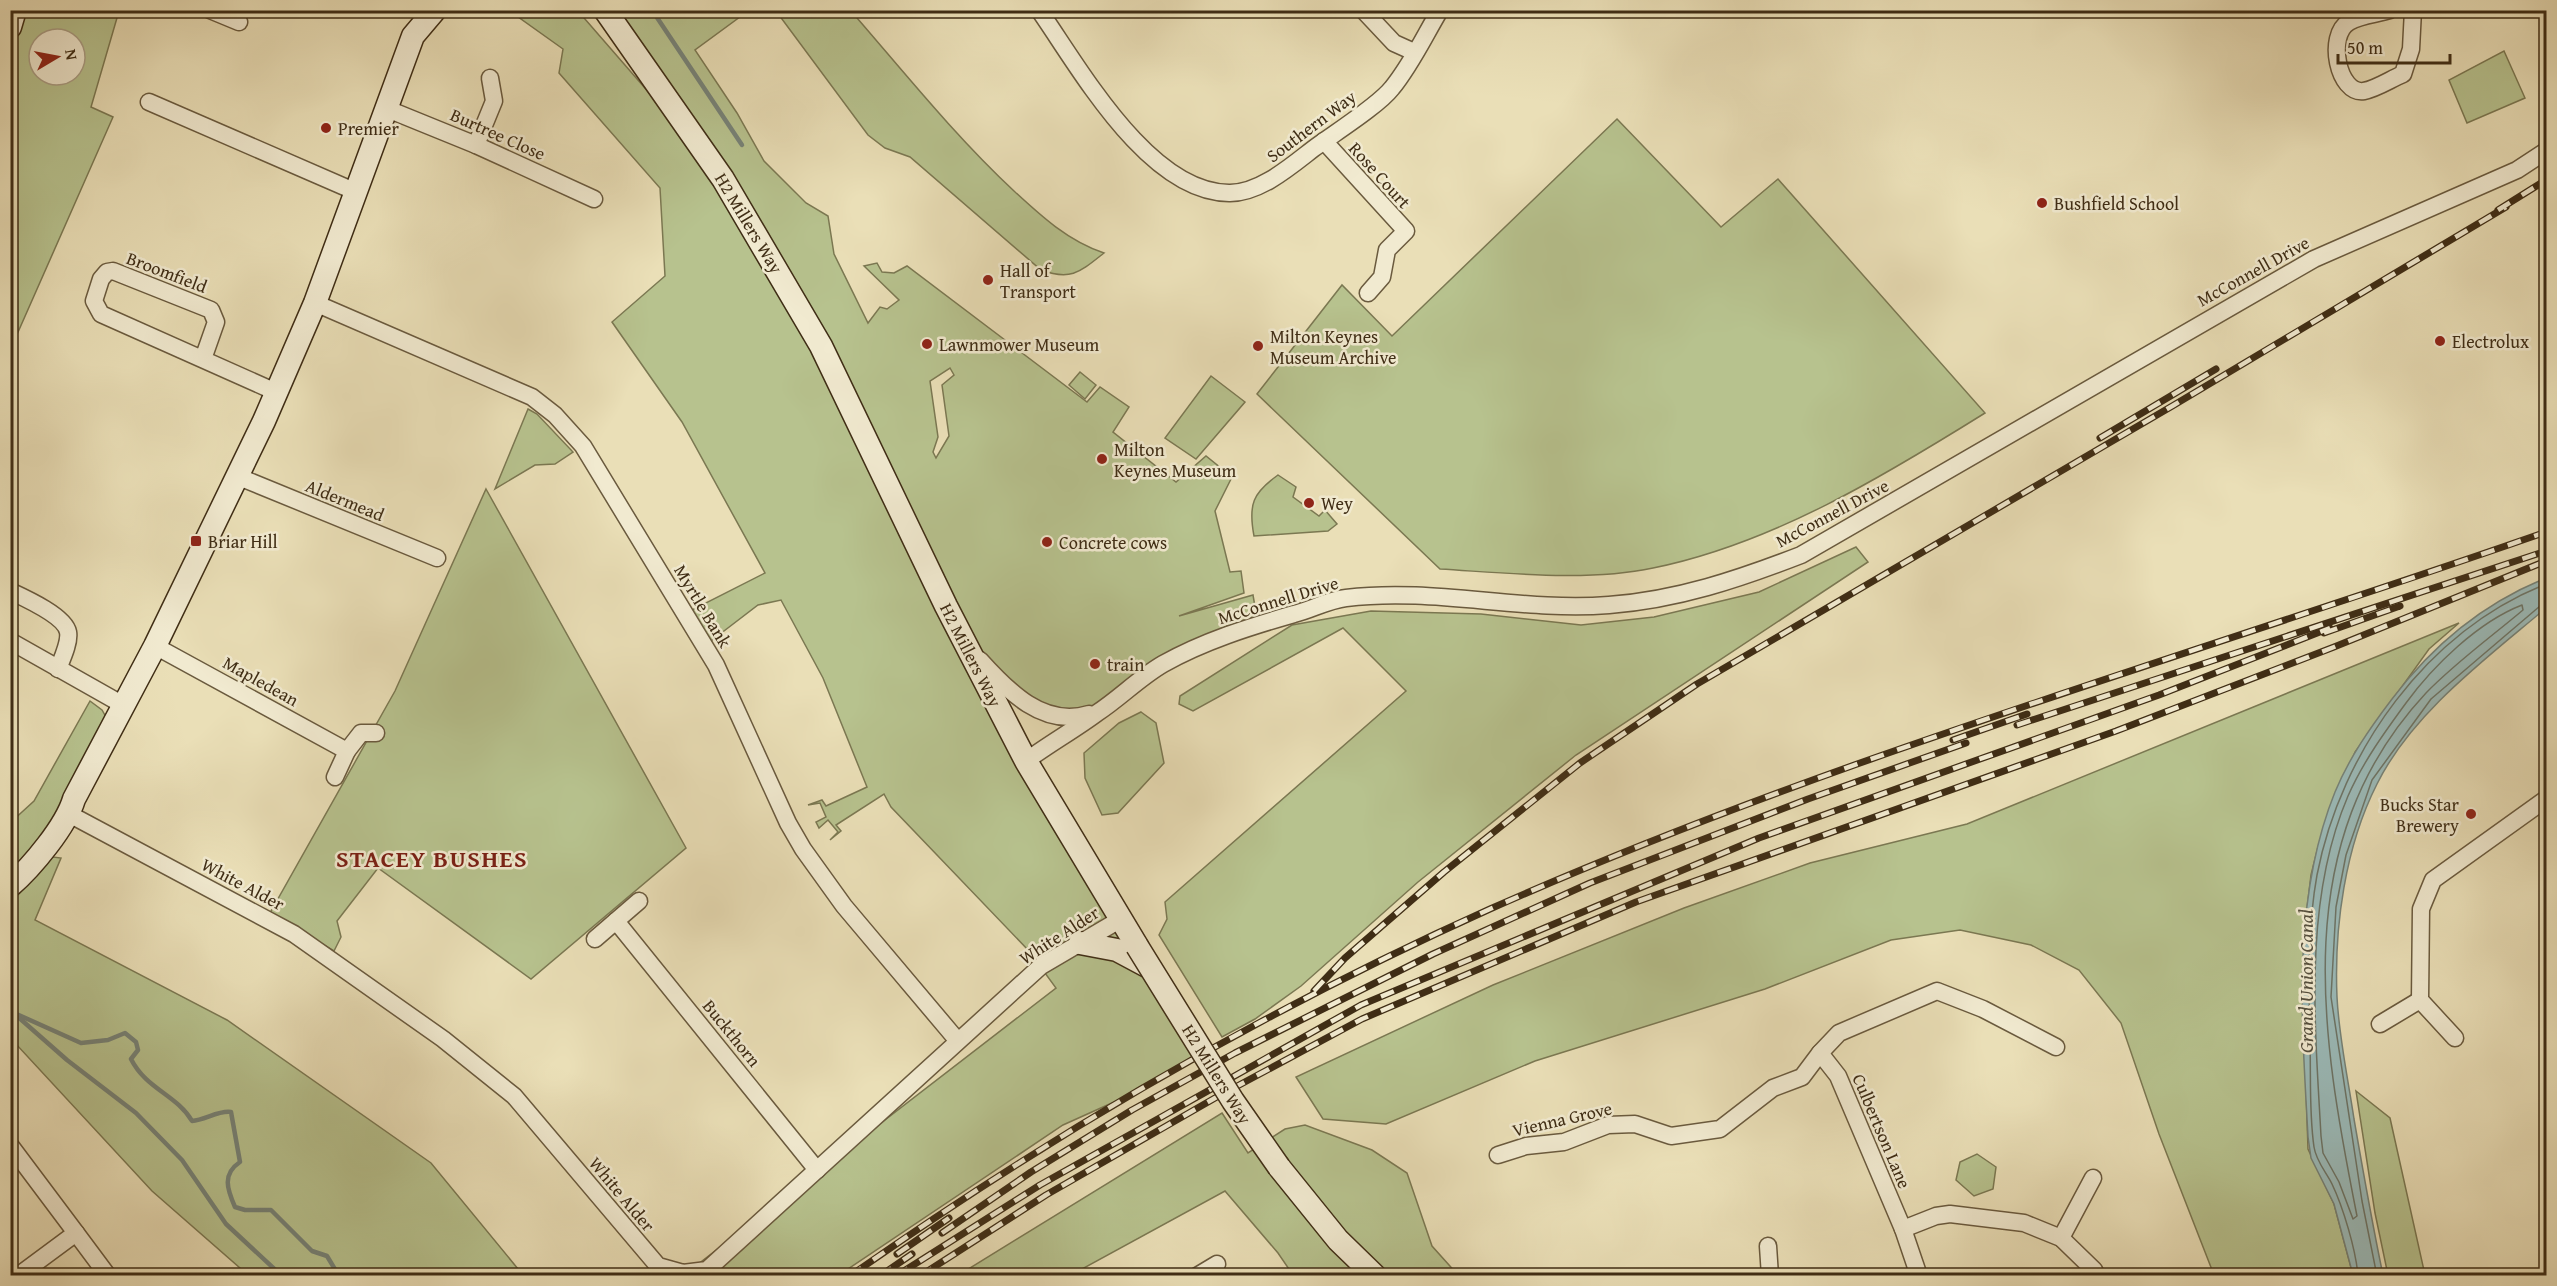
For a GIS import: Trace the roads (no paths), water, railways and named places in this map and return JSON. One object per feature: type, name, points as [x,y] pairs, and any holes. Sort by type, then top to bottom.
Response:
[{"type":"street","points":[[10,27],[15,10]]},
{"type":"street","points":[[210,10],[239,22]]},
{"type":"street","points":[[10,886],[37,857],[69,814],[74,799],[125,706],[239,477],[315,303],[347,218],[354,191],[362,176],[413,36],[435,10]]},
{"type":"street","name":"H2 Millers Way","points":[[606,10],[723,179],[821,346],[967,646],[1026,761],[1137,946],[1233,1101],[1279,1167],[1338,1240],[1376,1275]]},
{"type":"street","name":"Southern Way","points":[[1039,10],[1092,92],[1135,143],[1172,173],[1201,187],[1230,193],[1271,181],[1392,89],[1440,10]]},
{"type":"street","points":[[1363,10],[1394,43],[1414,52]]},
{"type":"street","points":[[2390,10],[2349,22],[2338,34],[2335,47],[2346,84],[2353,90],[2364,91],[2403,74],[2411,49],[2413,10]]},
{"type":"street","points":[[476,145],[494,101],[490,78]]},
{"type":"street","points":[[148,102],[354,191]]},
{"type":"street","name":"Burtree Close","points":[[385,108],[476,145],[594,199]]},
{"type":"street","name":"Rose Court","points":[[1324,141],[1406,231],[1387,250],[1382,277],[1368,293]]},
{"type":"street","name":"McConnell Drive","points":[[1026,761],[1101,711],[1161,665],[1197,647],[1258,624],[1344,598],[1413,595],[1530,604],[1608,606],[1701,590],[1732,582],[1791,559],[2314,259],[2517,170],[2547,151]]},
{"type":"street","name":"Broomfield","points":[[203,359],[216,322],[211,310],[113,271],[107,272],[101,279],[94,301],[101,314],[276,392]]},
{"type":"street","name":"Myrtle Bank","points":[[315,303],[532,397],[555,416],[582,446],[716,665],[788,823],[803,849],[844,906],[957,1040]]},
{"type":"street","name":"Aldermead","points":[[239,477],[437,558]]},
{"type":"street","points":[[10,591],[59,619],[66,626],[69,634],[58,669]]},
{"type":"street","points":[[10,641],[125,706]]},
{"type":"street","name":"Mapledean","points":[[155,646],[347,751]]},
{"type":"street","points":[[967,646],[1012,693],[1043,713],[1076,718],[1101,711]]},
{"type":"street","points":[[335,777],[353,740],[361,733],[376,734]]},
{"type":"street","points":[[2455,1038],[2420,1000],[2421,909],[2433,880],[2547,800]]},
{"type":"street","name":"White Alder","points":[[69,814],[294,934],[443,1039],[514,1096],[658,1266],[683,1273],[707,1270],[957,1040],[1041,966],[1121,919]]},
{"type":"street","points":[[596,939],[639,901]]},
{"type":"street","name":"Buckthorn","points":[[616,921],[817,1170]]},
{"type":"street","points":[[1080,943],[1117,950],[1151,969]]},
{"type":"street","points":[[1820,1053],[1839,1033],[1937,991],[1983,1010],[2056,1047]]},
{"type":"street","points":[[2380,1024],[2420,1000]]},
{"type":"street","name":"Vienna Grove","points":[[1498,1155],[1526,1146],[1564,1142],[1608,1125],[1635,1124],[1671,1136],[1720,1129],[1773,1088],[1802,1077],[1820,1053]]},
{"type":"street","name":"Culbertson Lane","points":[[1820,1053],[1838,1076],[1903,1229],[1919,1275]]},
{"type":"street","points":[[10,1145],[108,1275]]},
{"type":"street","points":[[2061,1238],[2093,1178]]},
{"type":"street","points":[[1903,1229],[1936,1216],[1950,1214],[2024,1223],[2061,1238],[2094,1269],[2097,1275]]},
{"type":"street","points":[[18,1275],[76,1233]]},
{"type":"street","points":[[1768,1246],[1770,1275]]},
{"type":"street","points":[[1197,1275],[1217,1264]]},
{"type":"water","name":"Grand Union Canal","points":[[2546,578],[2546,608],[2452,688],[2430,710],[2392,758],[2366,808],[2349,861],[2337,943],[2338,1012],[2354,1119],[2383,1275],[2353,1275],[2334,1204],[2311,1158],[2308,1137],[2302,1006],[2303,963],[2311,876],[2321,833],[2335,792],[2353,755],[2392,699],[2424,661],[2481,613],[2523,588]]},
{"type":"waterway","points":[[652,10],[742,145]]},
{"type":"waterway","points":[[12,1012],[81,1043],[108,1040],[125,1033],[136,1042],[138,1050],[131,1059],[137,1069],[186,1112],[192,1121],[222,1112],[231,1112],[240,1162],[228,1177],[228,1188],[235,1207],[245,1210],[271,1210],[312,1251],[327,1256],[339,1276]]},
{"type":"waterway","points":[[17,1016],[67,1060],[136,1113],[182,1160],[226,1224],[282,1276]]},
{"type":"railway","points":[[2498,210],[2546,180]]},
{"type":"railway","points":[[1314,991],[1345,958],[1444,872],[1580,763],[1697,684],[2174,405],[2506,207]]},
{"type":"railway","points":[[2100,438],[2216,369]]},
{"type":"railway","points":[[850,1276],[1004,1173],[1161,1077],[1323,989],[1490,909],[1619,854],[1882,755],[2546,532]]},
{"type":"railway","points":[[2017,725],[2546,551]]},
{"type":"railway","points":[[920,1276],[1046,1195],[1215,1098],[1362,1019],[1636,902],[2116,731],[2334,647],[2546,561]]},
{"type":"railway","points":[[2324,633],[2400,606]]},
{"type":"railway","points":[[896,1276],[1040,1185],[1361,1005],[1759,838],[2159,695],[2330,628]]},
{"type":"railway","points":[[1953,740],[2027,714]]},
{"type":"railway","points":[[942,1233],[1031,1172],[1132,1110],[1235,1053],[1433,954],[1590,883],[1808,799],[1966,743]]},
{"type":"railway","points":[[897,1254],[949,1218]]},
{"type":"railway","points":[[880,1276],[912,1254]]},
{"type":"place","name":"Premier","points":[[326,128]]},
{"type":"place","name":"Bushfield School","points":[[2042,203]]},
{"type":"place","name":"Hall of Transport","points":[[988,280]]},
{"type":"place","name":"Electrolux","points":[[2440,341]]},
{"type":"place","name":"Lawnmower Museum","points":[[927,344]]},
{"type":"place","name":"Milton Keynes Museum Archive","points":[[1258,346]]},
{"type":"place","name":"Milton Keynes Museum","points":[[1102,459]]},
{"type":"place","name":"Wey","points":[[1309,503]]},
{"type":"place","name":"Briar Hill","points":[[196,541]]},
{"type":"place","name":"Concrete cows","points":[[1047,542]]},
{"type":"place","name":"train","points":[[1095,664]]},
{"type":"place","name":"Bucks Star Brewery","points":[[2471,814]]},
{"type":"district","name":"STACEY BUSHES","points":[[432,858]]}]
